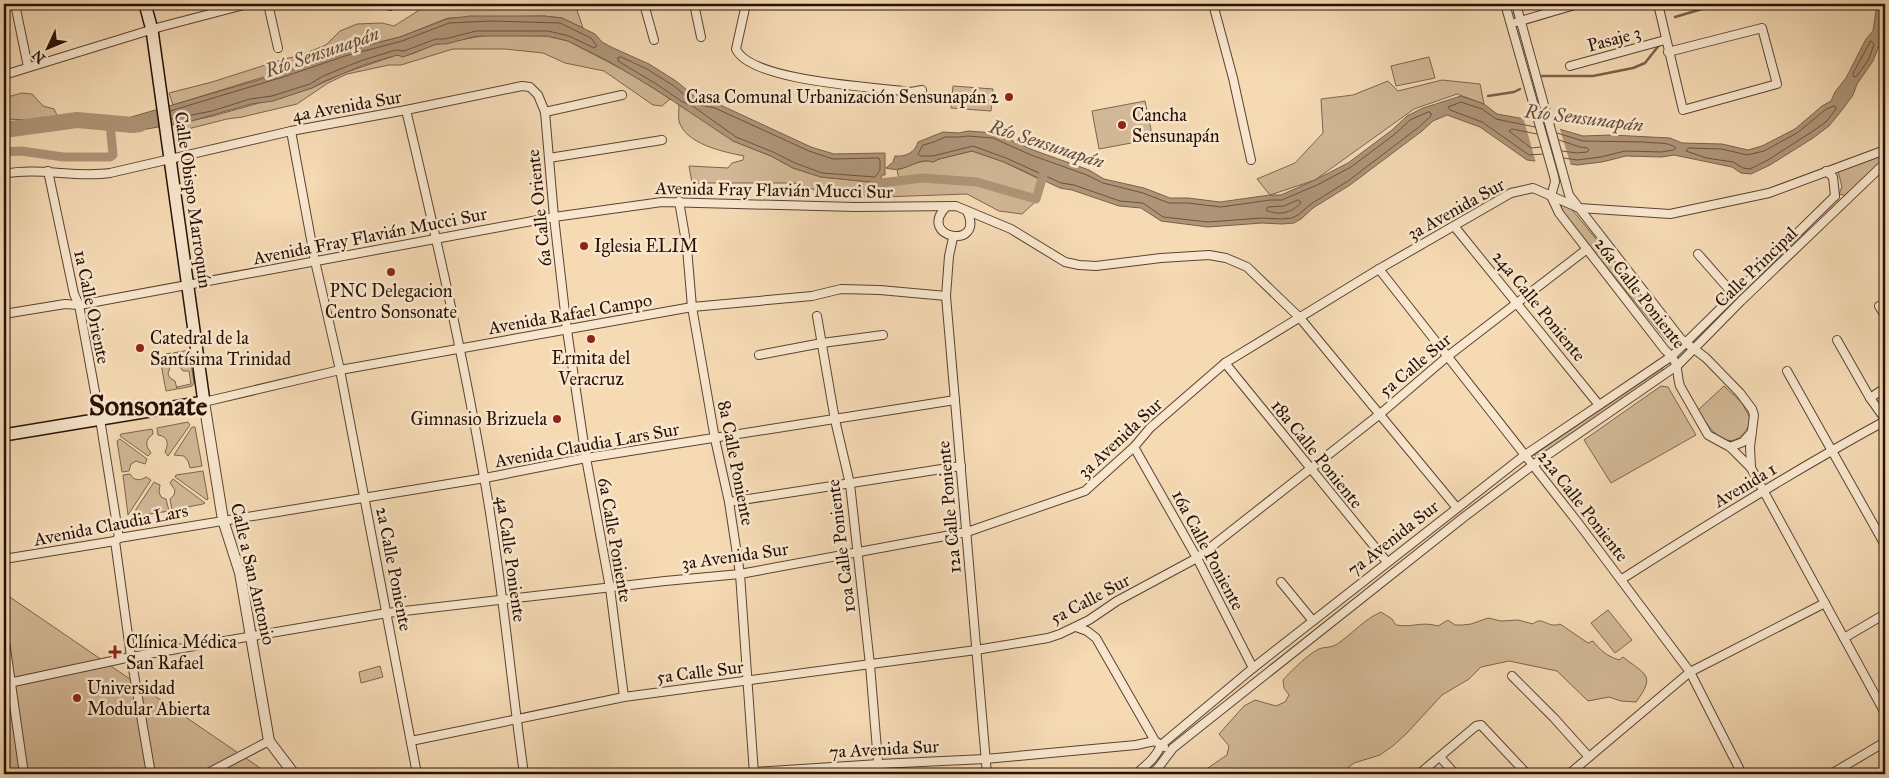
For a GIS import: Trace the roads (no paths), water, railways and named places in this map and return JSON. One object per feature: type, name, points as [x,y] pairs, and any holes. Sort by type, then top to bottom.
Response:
[{"type":"main road","name":"Calle Obispo Marroquín","points":[[145,4],[152,30],[204,402]]},
{"type":"main road","points":[[4,434],[204,402]]},
{"type":"street","points":[[15,4],[28,67]]},
{"type":"street","points":[[4,75],[152,30],[248,4]]},
{"type":"street","points":[[268,4],[278,48]]},
{"type":"street","points":[[644,4],[654,40]]},
{"type":"street","points":[[694,4],[701,37]]},
{"type":"street","points":[[746,4],[736,50],[742,56],[767,70],[795,78],[911,92],[922,90]]},
{"type":"street","points":[[1213,4],[1233,78],[1251,160]]},
{"type":"street","points":[[1504,4],[1554,176],[1555,182],[1551,196]]},
{"type":"street","points":[[1516,4],[1566,184],[1579,208],[1684,342],[1694,348]]},
{"type":"street","points":[[1511,24],[1578,4]]},
{"type":"street","points":[[1658,4],[1665,40],[1668,52],[1683,110],[1777,84],[1762,28],[1668,52]]},
{"type":"street","name":"Pasaje 3","points":[[1570,66],[1665,40]]},
{"type":"street","name":"4a Avenida Sur","points":[[4,174],[48,171],[96,175],[291,131],[522,86],[530,87]]},
{"type":"street","name":"6a Calle Oriente","points":[[530,87],[538,95],[545,112],[554,217],[567,330]]},
{"type":"street","points":[[545,112],[622,95]]},
{"type":"street","name":"4a Calle Poniente","points":[[406,110],[437,239],[460,348],[484,478],[503,600],[524,774]]},
{"type":"street","name":"2a Calle Poniente","points":[[291,131],[315,262],[340,370],[365,497],[417,774]]},
{"type":"street","points":[[549,158],[662,140]]},
{"type":"street","name":"3a Avenida Sur","points":[[7,683],[131,657],[387,613],[665,580],[740,574],[966,532],[1084,491],[1134,446],[1150,428],[1225,363],[1506,195],[1533,188],[1579,208],[1670,214],[1769,193],[1885,150]]},
{"type":"street","name":"Calle Principal","points":[[1694,348],[1885,164]]},
{"type":"street","name":"1a Calle Oriente","points":[[48,171],[74,294],[79,305],[100,419],[131,657],[151,774]]},
{"type":"street","points":[[1826,171],[1833,177],[1835,196],[1848,200]]},
{"type":"street","name":"26a Calle Poniente","points":[[1551,196],[1559,213],[1678,365],[1677,378],[1680,386],[1705,430],[1718,442],[1730,447],[1751,468],[1885,713]]},
{"type":"street","name":"Calle Principal","points":[[1684,342],[1835,196]]},
{"type":"street","name":"Avenida Fray Flavián Mucci Sur","points":[[4,314],[66,303],[79,305],[554,217],[662,202],[679,201],[772,206],[956,206],[1010,229],[1065,262],[1079,265],[1096,266],[1209,255],[1226,258],[1247,267],[1300,318],[1457,508]]},
{"type":"street","name":"8a Calle Poniente","points":[[679,201],[687,248],[692,307],[715,439],[729,502],[740,574],[754,773]]},
{"type":"street","points":[[946,207],[938,220],[940,228],[945,234],[953,238],[960,237],[966,233],[970,226],[971,218],[967,211]]},
{"type":"street","name":"24a Calle Poniente","points":[[1454,226],[1599,405]]},
{"type":"street","name":"12a Calle Poniente","points":[[953,238],[949,256],[946,296],[987,774]]},
{"type":"street","name":"5a Calle Sur","points":[[411,741],[624,697],[976,650],[1048,638],[1076,627],[1117,601],[1197,558],[1380,414],[1448,356],[1587,249]]},
{"type":"street","points":[[1698,254],[1734,295]]},
{"type":"street","name":"22a Calle Poniente","points":[[1380,269],[1622,579],[1690,672],[1742,774]]},
{"type":"street","name":"Avenida Rafael Campo","points":[[204,402],[340,370],[692,307],[812,296],[841,289],[880,290],[946,296]]},
{"type":"street","points":[[1879,306],[1885,316]]},
{"type":"street","name":"10a Calle Poniente","points":[[817,316],[835,420],[850,484],[870,664],[879,774]]},
{"type":"street","name":"6a Calle Poniente","points":[[567,330],[586,458],[610,588],[624,697]]},
{"type":"street","points":[[759,355],[822,343],[883,335]]},
{"type":"street","points":[[1837,340],[1870,398],[1885,420]]},
{"type":"street","name":"7a Avenida Sur","points":[[754,773],[985,759],[1158,743],[1525,455],[1672,356],[1684,342]]},
{"type":"street","name":"26a Calle Poniente","points":[[1694,348],[1748,402],[1754,415],[1750,447],[1751,468]]},
{"type":"street","name":"7a Avenida Sur","points":[[1151,774],[1173,748],[1464,517],[1533,465],[1678,365],[1694,348]]},
{"type":"street","name":"18a Calle Poniente","points":[[1225,363],[1388,562]]},
{"type":"street","points":[[1787,371],[1885,544]]},
{"type":"street","points":[[1870,398],[1885,388]]},
{"type":"street","name":"Avenida Claudia Lars Sur","points":[[223,520],[484,478],[586,458],[955,400]]},
{"type":"street","name":"Calle a San Antonio","points":[[204,402],[223,520],[240,573],[269,741],[294,774]]},
{"type":"street","name":"Avenida 1","points":[[1622,579],[1699,530],[1885,420]]},
{"type":"street","points":[[1730,447],[1743,442],[1753,430]]},
{"type":"street","name":"16a Calle Poniente","points":[[1134,446],[1197,558],[1253,668]]},
{"type":"street","points":[[729,502],[961,466]]},
{"type":"street","name":"Avenida Claudia Lars","points":[[4,560],[223,520]]},
{"type":"street","points":[[1281,582],[1313,621]]},
{"type":"street","points":[[1569,774],[1690,672],[1825,603]]},
{"type":"street","points":[[1844,638],[1885,614]]},
{"type":"street","points":[[1076,627],[1087,631],[1096,638],[1158,743],[1173,748]]},
{"type":"street","points":[[4,635],[7,683],[24,774]]},
{"type":"street","points":[[1512,676],[1554,718],[1589,757]]},
{"type":"street","points":[[1419,774],[1476,726],[1481,725],[1527,774]]},
{"type":"street","points":[[206,774],[269,741]]},
{"type":"street","points":[[1831,774],[1885,742]]},
{"type":"street","name":"7a Avenida Sur","points":[[1136,774],[1154,758],[1158,743]]},
{"type":"street","points":[[1440,757],[1455,774]]},
{"type":"water","points":[[1877,4],[1885,4],[1885,37],[1873,61],[1857,84],[1853,95],[1842,110],[1829,126],[1813,138],[1770,165],[1751,174],[1741,173],[1732,167],[1674,155],[1662,157],[1626,156],[1602,162],[1577,165],[1538,158],[1535,161],[1527,160],[1480,127],[1447,115],[1433,121],[1350,185],[1313,208],[1294,223],[1208,227],[1161,221],[1141,208],[1119,206],[1072,190],[1060,188],[1004,162],[972,151],[933,162],[924,161],[903,168],[886,168],[893,162],[895,156],[909,154],[915,149],[918,142],[943,132],[959,133],[968,131],[995,133],[1033,150],[1089,170],[1104,179],[1144,188],[1170,198],[1220,202],[1281,195],[1348,163],[1392,130],[1407,116],[1423,108],[1461,96],[1484,104],[1497,114],[1525,119],[1583,136],[1611,135],[1670,138],[1682,143],[1722,144],[1748,150],[1762,146],[1795,129],[1822,106],[1831,101],[1835,92],[1846,78],[1866,39],[1873,31]]},
{"type":"water","points":[[470,16],[544,16],[562,18],[595,34],[602,42],[611,47],[649,64],[676,81],[698,99],[716,103],[811,147],[834,154],[885,153],[885,175],[882,175],[880,183],[821,177],[793,168],[771,156],[733,141],[655,89],[608,61],[568,41],[547,36],[477,36],[446,44],[437,44],[403,57],[397,55],[364,65],[312,88],[273,101],[251,104],[188,122],[129,132],[118,124],[121,120],[282,73],[344,51],[400,37],[447,19]]},
{"type":"waterway","points":[[1675,17],[1719,4]]},
{"type":"waterway","points":[[1542,76],[1593,76],[1633,68],[1645,63],[1660,44]]},
{"type":"waterway","points":[[1488,96],[1514,92],[1520,89]]},
{"type":"waterway","name":"Río Sensunapán","points":[[4,130],[77,120],[140,124]]},
{"type":"waterway","points":[[4,152],[21,151],[63,157],[110,157],[113,155],[110,123]]},
{"type":"waterway","points":[[880,183],[923,178],[977,182],[1036,199],[1045,169]]},
{"type":"place","name":"Casa Comunal Urbanización Sensunapán 2","points":[[1009,97]]},
{"type":"place","name":"Cancha Sensunapán","points":[[1122,125]]},
{"type":"place","name":"Iglesia ELIM","points":[[584,246]]},
{"type":"place","name":"PNC Delegacion Centro Sonsonate","points":[[391,272]]},
{"type":"place","name":"Ermita del Veracruz","points":[[591,339]]},
{"type":"place","name":"Catedral de la Santísima Trinidad","points":[[140,348]]},
{"type":"place","name":"Gimnasio Brizuela","points":[[557,419]]},
{"type":"place","name":"Clínica Médica San Rafael","points":[[115,652]]},
{"type":"place","name":"Universidad Modular Abierta","points":[[77,698]]},
{"type":"district","name":"Sonsonate","points":[[148,405]]}]
